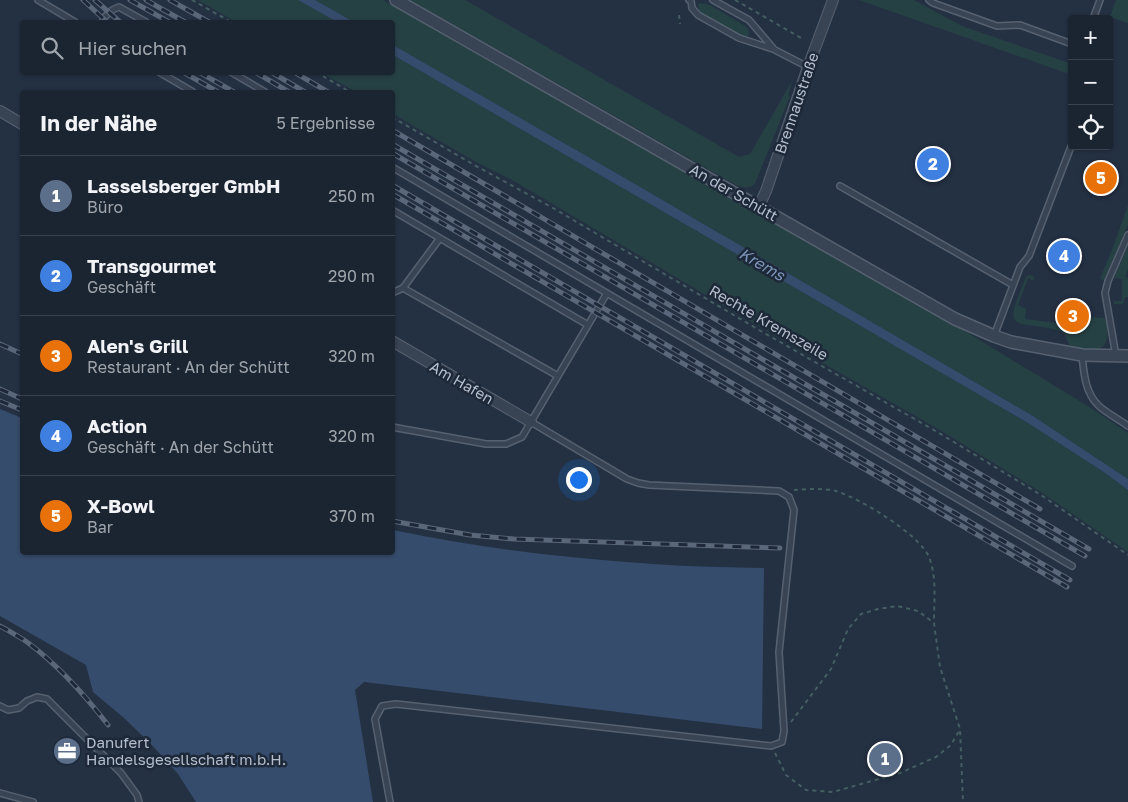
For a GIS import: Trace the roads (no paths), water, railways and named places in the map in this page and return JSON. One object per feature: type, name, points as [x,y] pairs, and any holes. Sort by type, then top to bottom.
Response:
[{"type":"street","name":"An der Schütt","points":[[396,0],[936,308],[994,336],[1011,342],[1082,355],[1122,356]]},
{"type":"street","name":"Brennaustraße","points":[[759,206],[833,0]]},
{"type":"street","points":[[0,111],[20,123]]},
{"type":"street","name":"Am Hafen","points":[[395,343],[531,422]]},
{"type":"lane","points":[[38,0],[72,20]]},
{"type":"lane","points":[[691,0],[692,8],[706,20],[739,38],[773,49],[808,67]]},
{"type":"lane","points":[[713,0],[749,20],[773,49]]},
{"type":"lane","points":[[929,0],[997,26],[1020,25],[1068,43]]},
{"type":"lane","points":[[1094,15],[1100,0]]},
{"type":"lane","points":[[103,20],[114,8],[119,7],[142,20]]},
{"type":"lane","points":[[164,75],[190,90]]},
{"type":"lane","points":[[236,75],[262,90]]},
{"type":"lane","points":[[994,336],[1020,267],[1029,256],[1070,150]]},
{"type":"lane","points":[[395,169],[1072,566]]},
{"type":"lane","points":[[840,186],[1013,285]]},
{"type":"lane","points":[[395,212],[588,325]]},
{"type":"lane","points":[[1122,356],[1105,293],[1108,281],[1128,235]]},
{"type":"lane","points":[[395,292],[403,288],[440,238]]},
{"type":"lane","points":[[403,288],[558,376]]},
{"type":"lane","points":[[395,428],[486,444],[506,444],[522,437],[607,293]]},
{"type":"lane","points":[[1082,355],[1088,390],[1098,405],[1128,426]]},
{"type":"lane","points":[[390,802],[375,719],[382,706],[396,704],[771,746],[782,742],[784,731],[779,652],[794,510],[789,497],[780,491],[638,483],[627,479],[531,422]]},
{"type":"lane","points":[[0,706],[8,710],[20,708],[27,701],[37,698],[47,699],[121,773],[137,795],[139,802]]},
{"type":"lane","points":[[0,793],[33,802]]},
{"type":"water","points":[[298,0],[315,0],[350,20],[333,20]]},
{"type":"water","name":"Krems","points":[[395,46],[1033,416],[1128,479],[1128,490],[1028,423],[395,56]]},
{"type":"water","points":[[0,409],[20,417],[20,555],[395,555],[395,530],[490,547],[620,562],[764,568],[762,729],[364,682],[355,690],[373,802],[196,802],[178,774],[151,744],[93,692],[86,665],[0,616]]},
{"type":"railway","points":[[83,0],[105,20]]},
{"type":"railway","points":[[95,0],[118,20]]},
{"type":"railway","points":[[130,0],[165,20]]},
{"type":"railway","points":[[146,0],[181,20]]},
{"type":"railway","points":[[170,0],[205,20]]},
{"type":"railway","points":[[188,75],[214,90]]},
{"type":"railway","points":[[204,75],[230,90]]},
{"type":"railway","points":[[260,75],[286,90]]},
{"type":"railway","points":[[276,75],[302,90]]},
{"type":"railway","points":[[299,75],[325,90]]},
{"type":"railway","points":[[395,132],[1040,509]]},
{"type":"railway","points":[[395,146],[1089,549]]},
{"type":"railway","points":[[395,155],[1085,556]]},
{"type":"railway","points":[[395,187],[1070,580]]},
{"type":"railway","points":[[395,196],[1067,587]]},
{"type":"railway","points":[[0,344],[20,353]]},
{"type":"railway","points":[[0,389],[20,398]]},
{"type":"railway","points":[[0,401],[20,409]]},
{"type":"railway","points":[[395,522],[470,535],[514,539],[780,548]]},
{"type":"railway","points":[[0,626],[27,642],[60,670],[108,725]]},
{"type":"place","name":"Transgourmet","points":[[933,164]]},
{"type":"place","name":"X-Bowl","points":[[1101,178]]},
{"type":"place","name":"Action","points":[[1064,256]]},
{"type":"place","name":"Alen's Grill","points":[[1073,316]]},
{"type":"place","name":"Danufert Handelsgesellschaft m.b.H.","points":[[67,751]]},
{"type":"place","name":"Lasselsberger GmbH","points":[[885,759]]}]
